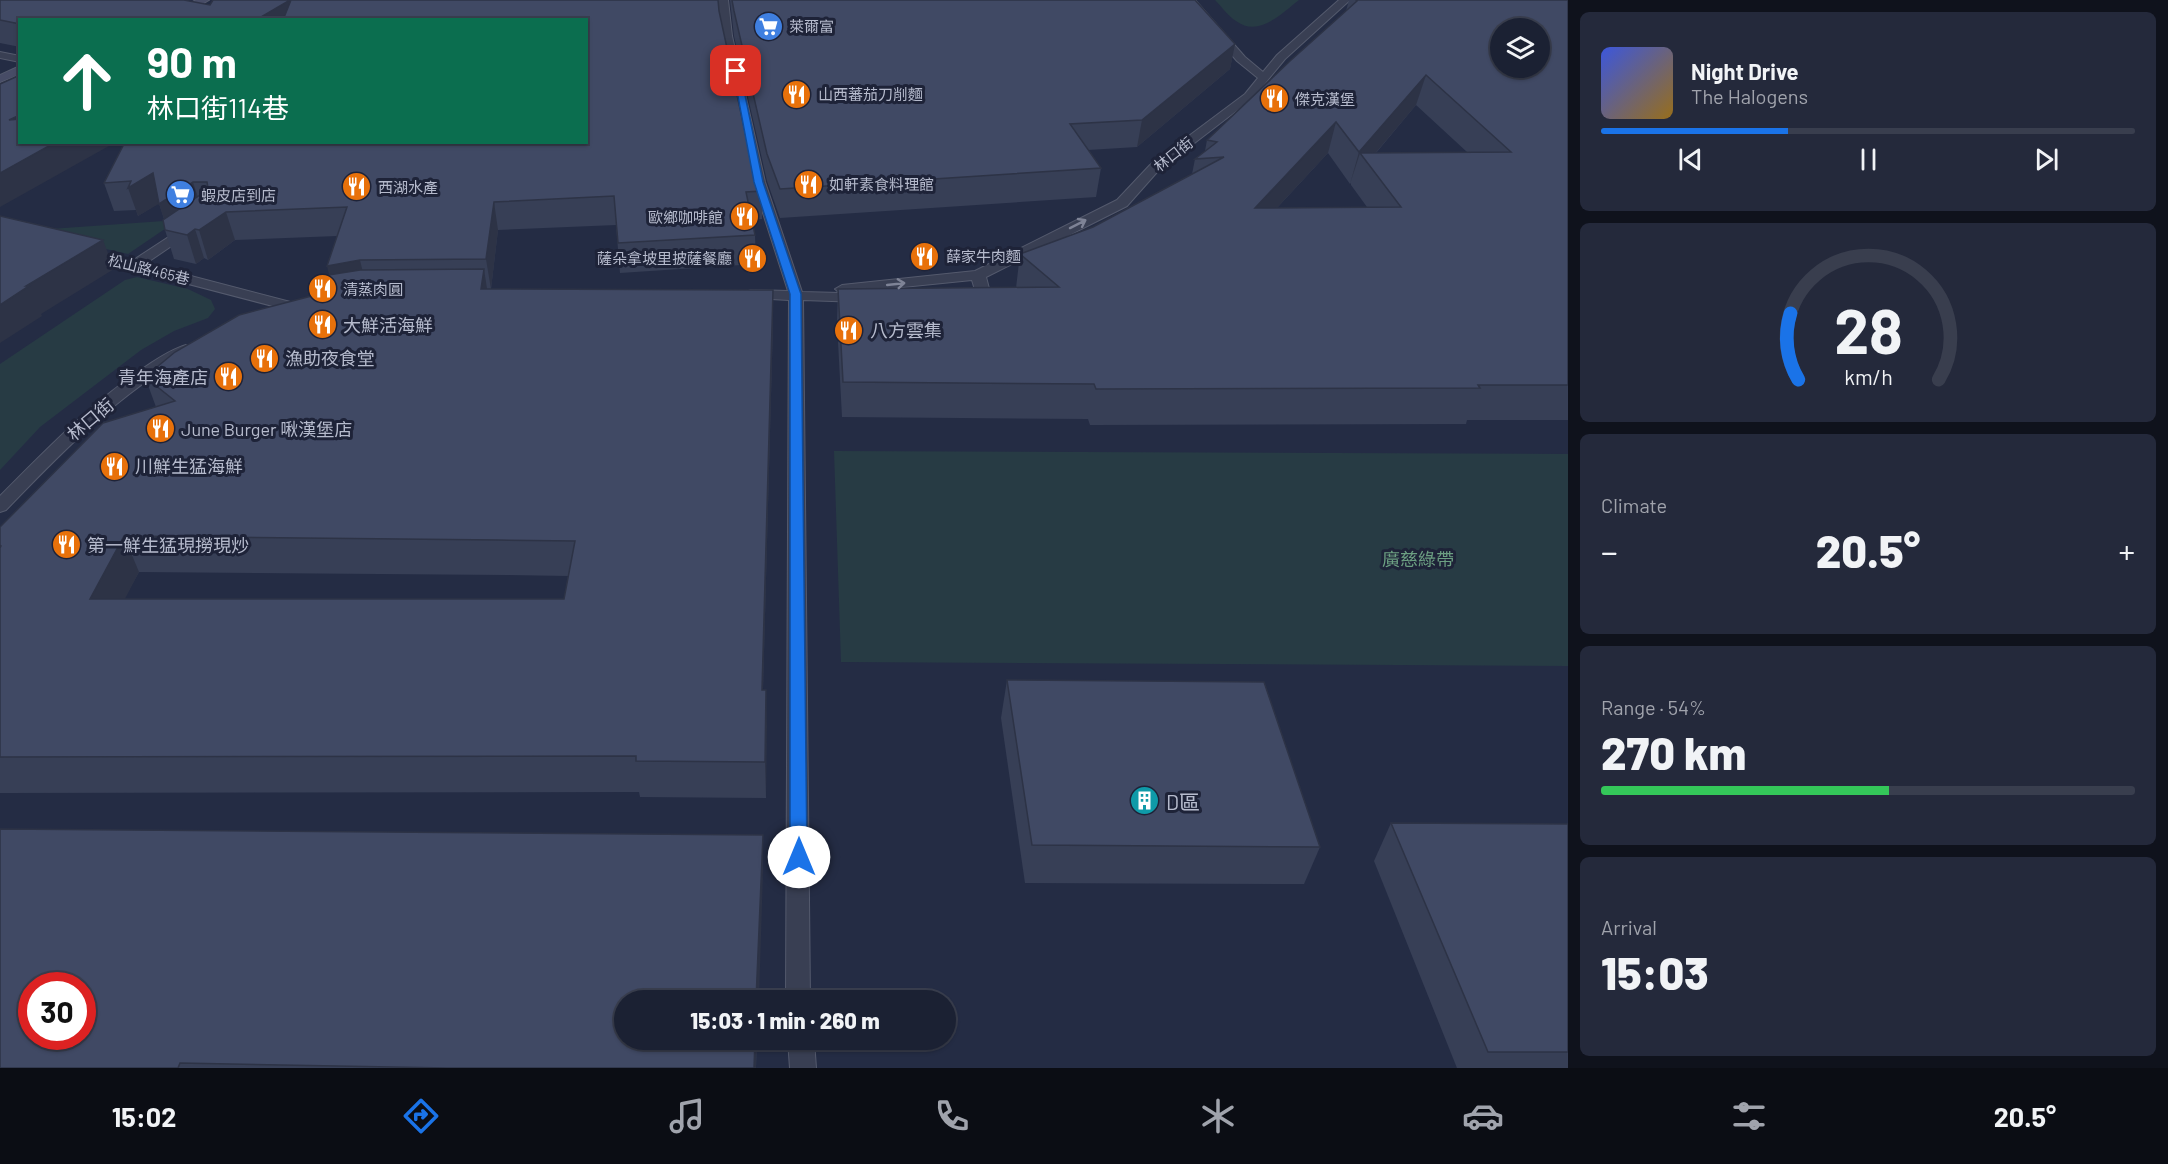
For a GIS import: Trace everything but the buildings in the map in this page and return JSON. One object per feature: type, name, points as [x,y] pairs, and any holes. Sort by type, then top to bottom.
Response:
[{"type":"main road","points":[[170,18],[204,0]]},
{"type":"main road","points":[[0,79],[18,70]]},
{"type":"street","points":[[723,0],[727,36],[759,182],[796,294],[798,990]]},
{"type":"street","points":[[1190,0],[1241,59],[1264,78]]},
{"type":"street","name":"林口街","points":[[796,294],[978,275],[1122,203],[1154,168],[1249,96],[1281,57],[1345,0]]},
{"type":"street","points":[[0,55],[18,59]]},
{"type":"street","points":[[135,265],[199,221]]},
{"type":"street","name":"松山路465巷","points":[[68,249],[303,307],[265,317]]},
{"type":"street","points":[[963,303],[986,304],[978,275]]},
{"type":"street","name":"林口街","points":[[736,294],[796,294],[891,299]]},
{"type":"street","name":"林口街","points":[[0,507],[73,431],[159,363],[201,343]]},
{"type":"street","points":[[802,1050],[803,1068]]},
{"type":"green space","points":[[1215,0],[1299,0],[1270,22],[1253,27],[1236,21]]},
{"type":"green space","points":[[178,220],[128,254],[48,236],[50,229]]},
{"type":"green space","points":[[137,277],[188,289],[211,300],[215,309],[208,318],[174,331],[141,350],[40,427],[0,470],[0,364],[125,280]]},
{"type":"green space","name":"廣慈綠帶","points":[[834,451],[1568,454],[1568,666],[841,662]]},
{"type":"place","name":"萊爾富","points":[[768,26]]},
{"type":"place","name":"山西蕃茄刀削麵","points":[[797,94]]},
{"type":"place","name":"傑克漢堡","points":[[1274,99]]},
{"type":"place","name":"如軒素食料理館","points":[[808,184]]},
{"type":"place","name":"西湖水產","points":[[357,187]]},
{"type":"place","name":"蝦皮店到店","points":[[180,195]]},
{"type":"place","name":"歐鄉咖啡館","points":[[744,217]]},
{"type":"place","name":"薛家牛肉麵","points":[[925,256]]},
{"type":"place","name":"薩朵拿坡里披薩餐廳","points":[[753,258]]},
{"type":"place","name":"清蒸肉圓","points":[[322,289]]},
{"type":"place","name":"大鮮活海鮮","points":[[322,325]]},
{"type":"place","name":"八方雲集","points":[[849,330]]},
{"type":"place","name":"漁助夜食堂","points":[[264,358]]},
{"type":"place","name":"青年海產店","points":[[229,377]]},
{"type":"place","name":"June Burger 啾漢堡店","points":[[160,429]]},
{"type":"place","name":"川鮮生猛海鮮","points":[[114,466]]},
{"type":"place","name":"第一鮮生猛現撈現炒","points":[[66,545]]},
{"type":"place","name":"D區","points":[[1145,801]]},
{"type":"route","points":[[736,71],[759,182],[796,294],[799,857]]}]
